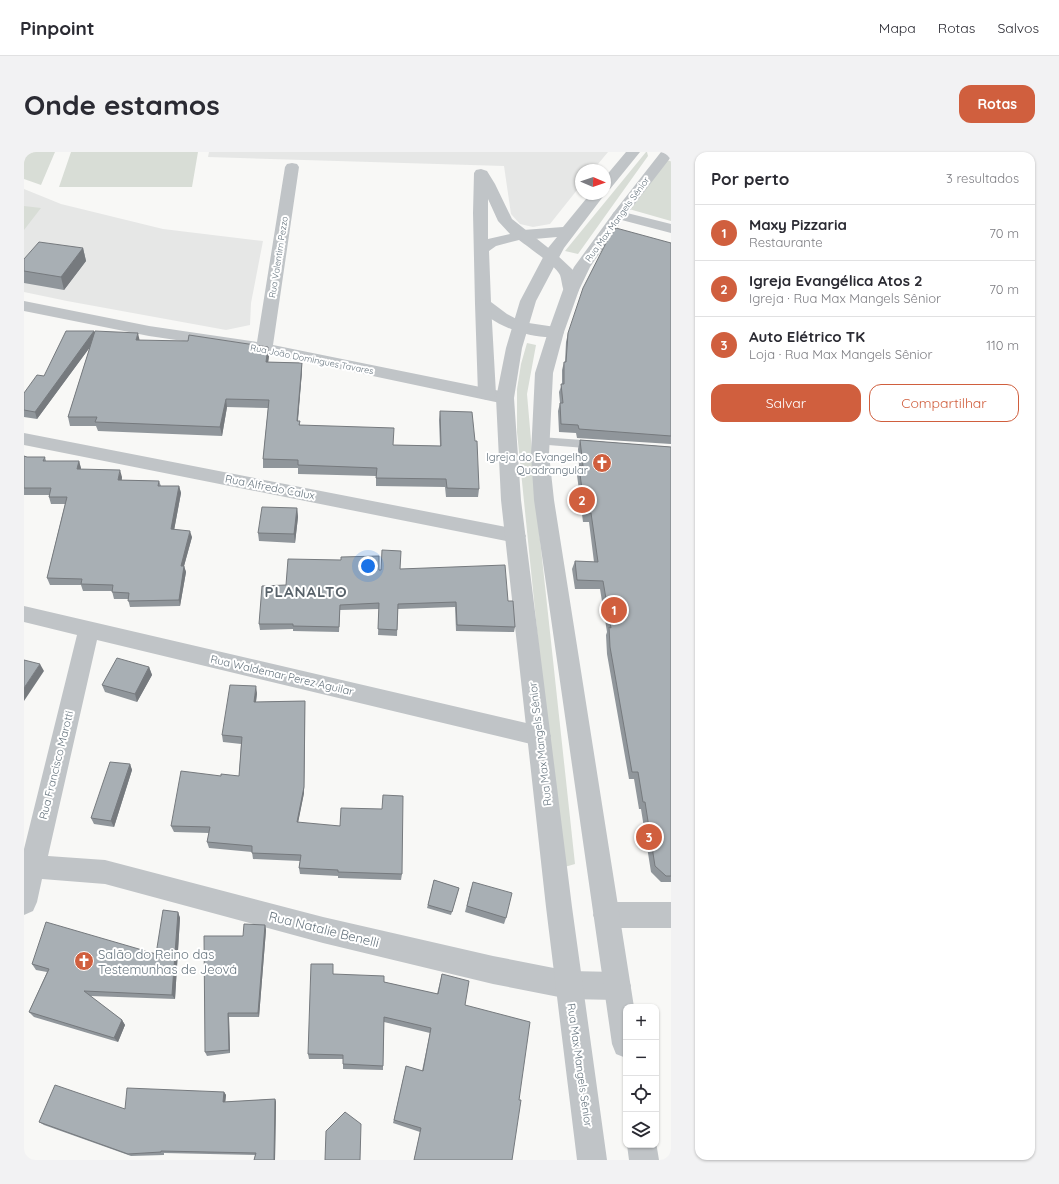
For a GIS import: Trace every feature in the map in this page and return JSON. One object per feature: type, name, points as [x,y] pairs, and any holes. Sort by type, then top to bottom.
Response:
[{"type":"street","points":[[611,179],[633,152]]},
{"type":"street","name":"Rua Max Mangels Sênior","points":[[540,441],[544,373],[556,332],[571,290],[582,266],[668,152]]},
{"type":"street","name":"Rua Valentim Pezzo","points":[[264,348],[292,166]]},
{"type":"street","points":[[496,396],[483,304],[480,214],[481,173],[488,184],[505,220],[512,228],[552,257],[567,273],[571,290]]},
{"type":"street","name":"Rua Max Mangels Sênior","points":[[592,1160],[569,985],[508,464],[496,396],[514,348],[528,301],[568,231],[593,200]]},
{"type":"street","points":[[619,215],[671,229]]},
{"type":"street","points":[[481,250],[491,244],[523,235],[568,231]]},
{"type":"street","points":[[483,304],[505,321],[520,328],[556,332]]},
{"type":"street","name":"Rua João Domingues Tavares","points":[[24,306],[148,331],[264,348],[496,396]]},
{"type":"street","name":"Rua Alfredo Calux","points":[[24,439],[516,536]]},
{"type":"street","points":[[540,441],[544,500],[625,1040]]},
{"type":"street","name":"Rua Waldemar Perez Aguilar","points":[[24,614],[539,736]]},
{"type":"street","name":"Rua Francisco Marotti","points":[[24,902],[28,866],[89,629]]},
{"type":"street","name":"Rua Natalie Benelli","points":[[28,866],[105,872],[331,931],[493,970],[569,985],[617,986]]},
{"type":"street","points":[[606,915],[671,915]]},
{"type":"street","points":[[642,1148],[644,1160]]},
{"type":"lane","points":[[540,441],[610,446]]},
{"type":"shaded area","points":[[24,152],[55,152],[41,185],[24,179]]},
{"type":"shaded area","points":[[71,152],[198,152],[192,187],[59,187]]},
{"type":"shaded area","points":[[209,152],[608,152],[598,164],[575,164],[575,193],[550,224],[533,227],[520,224],[511,214],[504,166],[208,157]]},
{"type":"shaded area","points":[[647,152],[648,156],[578,254],[565,251],[607,200],[611,200],[611,195]]},
{"type":"shaded area","points":[[664,160],[671,161],[671,221],[629,209]]},
{"type":"shaded area","points":[[24,189],[61,204],[163,229],[263,241],[251,303],[250,325],[226,330],[24,292]]},
{"type":"shaded area","points":[[24,206],[41,208],[24,230]]},
{"type":"shaded area","points":[[527,343],[536,345],[527,394],[538,521],[575,864],[561,868],[517,432],[517,389],[521,364]]},
{"type":"building","points":[[616,228],[671,243],[671,436],[579,429],[578,425],[561,424],[560,403],[563,403],[561,384],[564,384],[564,362],[566,362],[568,333],[583,288],[607,241]]},
{"type":"building","points":[[39,242],[83,248],[61,277],[24,271],[24,259]]},
{"type":"building","points":[[66,331],[94,331],[35,412],[24,410],[24,393],[37,375],[44,376]]},
{"type":"building","points":[[95,331],[138,333],[136,340],[188,341],[189,335],[268,347],[266,362],[302,363],[297,421],[300,421],[299,425],[394,428],[393,445],[441,446],[440,411],[472,412],[475,441],[477,441],[479,489],[447,488],[446,479],[376,478],[377,468],[298,465],[298,460],[263,459],[269,400],[226,399],[220,427],[95,422],[97,417],[68,417]]},
{"type":"building","points":[[580,440],[671,447],[671,876],[666,876],[655,866],[645,802],[643,802],[638,772],[632,772],[610,647],[609,627],[611,628],[603,581],[577,580],[575,561],[598,562],[591,513],[585,513],[579,466],[583,466]]},
{"type":"building","points":[[24,456],[45,457],[43,461],[79,461],[77,469],[120,470],[118,480],[159,481],[158,486],[179,486],[171,529],[190,531],[181,566],[184,566],[179,600],[128,601],[129,593],[112,592],[113,585],[81,584],[82,579],[47,578],[67,497],[49,497],[51,488],[24,488]]},
{"type":"building","points":[[262,507],[297,508],[294,534],[258,533]]},
{"type":"building","points":[[382,550],[401,551],[400,569],[505,565],[508,601],[513,601],[515,627],[457,625],[456,602],[398,604],[397,630],[378,629],[379,603],[340,605],[339,627],[293,626],[293,624],[259,624],[262,586],[286,585],[288,559],[341,560],[341,557],[379,556],[379,570],[381,570]]},
{"type":"building","points":[[117,658],[149,667],[135,694],[102,685]]},
{"type":"building","points":[[24,660],[40,664],[24,688]]},
{"type":"building","points":[[230,685],[256,686],[254,702],[305,701],[304,787],[297,822],[340,826],[341,808],[382,809],[383,795],[403,796],[402,874],[338,872],[338,870],[299,868],[301,855],[252,853],[252,846],[207,842],[210,827],[171,826],[181,771],[221,776],[221,774],[239,776],[242,737],[222,735]]},
{"type":"building","points":[[110,762],[130,764],[111,821],[91,818]]},
{"type":"building","points":[[434,880],[459,888],[452,912],[428,905]]},
{"type":"building","points":[[473,882],[512,893],[506,918],[467,906]]},
{"type":"building","points":[[163,910],[178,912],[172,995],[84,991],[122,1020],[114,1038],[29,1012],[49,969],[32,964],[46,922],[156,954]]},
{"type":"building","points":[[244,924],[265,925],[258,1013],[228,1013],[229,1050],[205,1052],[204,936],[243,936]]},
{"type":"building","points":[[311,964],[333,964],[333,974],[384,976],[384,982],[438,994],[442,974],[469,981],[465,1005],[530,1022],[512,1160],[414,1160],[421,1128],[394,1120],[406,1066],[423,1071],[431,1028],[384,1017],[383,1066],[343,1064],[343,1055],[308,1054]]},
{"type":"building","points":[[55,1085],[125,1109],[127,1088],[224,1092],[223,1102],[275,1099],[274,1160],[254,1160],[256,1153],[161,1151],[128,1154],[39,1122]]},
{"type":"building","points":[[345,1112],[361,1124],[360,1160],[325,1160],[326,1131]]},
{"type":"place","name":"Igreja do Evangelho Quadrangular","points":[[602,463]]},
{"type":"place","name":"Igreja Evangélica Atos 2","points":[[582,500]]},
{"type":"place","name":"Maxy Pizzaria","points":[[614,610]]},
{"type":"place","name":"Auto Elétrico TK","points":[[649,837]]},
{"type":"place","name":"Salão do Reino das Testemunhas de Jeová","points":[[84,961]]},
{"type":"district","name":"PLANALTO","points":[[306,591]]}]
